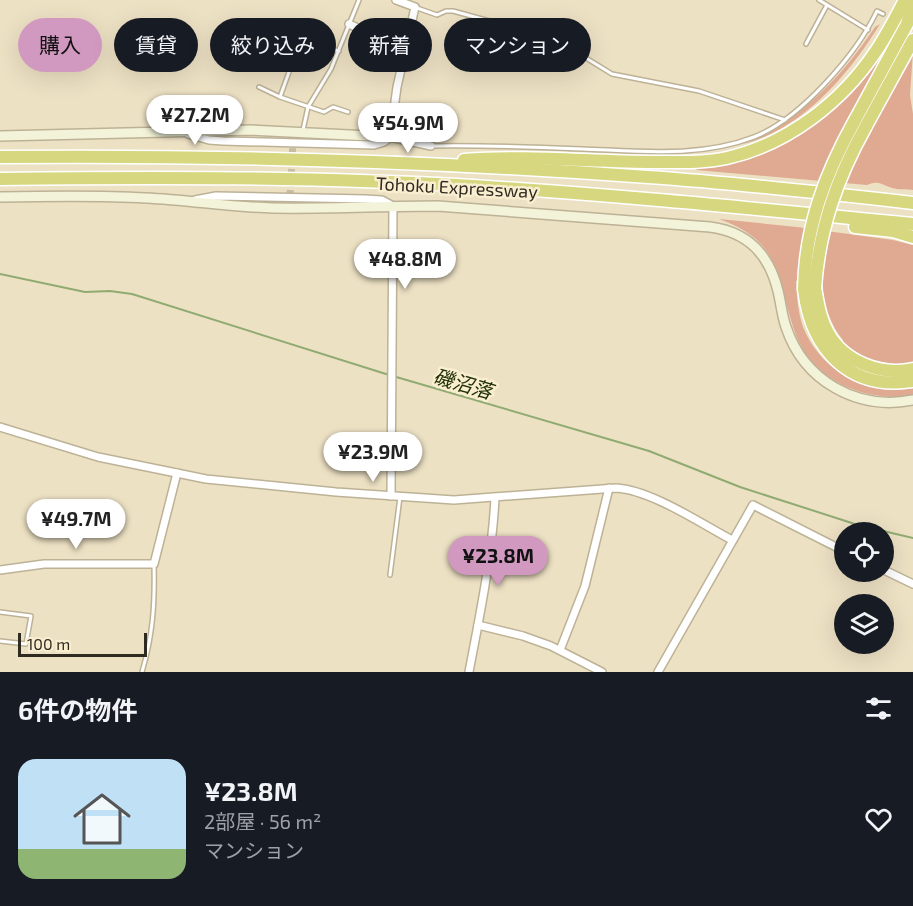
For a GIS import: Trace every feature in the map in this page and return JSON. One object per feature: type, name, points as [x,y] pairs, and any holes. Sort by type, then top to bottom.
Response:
[{"type":"highway","points":[[417,164],[494,158],[690,162],[746,153],[793,132],[848,85],[876,52],[905,0]]},
{"type":"highway","points":[[861,123],[907,24],[913,1]]},
{"type":"highway","points":[[913,40],[827,176],[804,258],[809,289],[808,317],[815,334],[835,360],[859,376],[873,381],[894,383],[913,381]]},
{"type":"highway","name":"Tohoku Expressway","points":[[0,157],[237,158],[417,164],[650,177],[913,202]]},
{"type":"highway","name":"Tohoku Expressway","points":[[0,179],[203,178],[473,186],[650,199],[913,224]]},
{"type":"highway","points":[[650,199],[697,210],[882,230],[913,237]]},
{"type":"highway","points":[[809,289],[829,336],[839,348],[865,365],[881,370],[895,372],[913,369]]},
{"type":"street","points":[[396,0],[415,7],[412,18]]},
{"type":"street","points":[[185,133],[209,140],[374,145],[390,137],[401,72]]},
{"type":"street","points":[[0,136],[185,133],[218,130],[303,131],[390,137],[431,146]]},
{"type":"street","points":[[0,197],[99,196],[272,208],[393,206],[467,208],[710,227],[732,231],[751,244],[769,265],[778,291],[785,325],[801,358],[811,371],[834,389],[852,397],[888,404],[913,400]]},
{"type":"street","points":[[391,496],[393,206]]},
{"type":"street","points":[[0,427],[98,457],[206,479],[454,500],[609,488],[629,489],[732,540]]},
{"type":"street","points":[[0,572],[44,564],[154,564],[177,473]]},
{"type":"street","points":[[560,650],[585,586],[609,488]]},
{"type":"street","points":[[469,672],[493,536],[495,498]]},
{"type":"street","points":[[658,672],[753,505],[834,546]]},
{"type":"street","points":[[894,575],[913,584]]},
{"type":"street","points":[[478,625],[523,636],[560,650],[602,672]]},
{"type":"lane","points":[[352,18],[359,0]]},
{"type":"lane","points":[[819,0],[868,30]]},
{"type":"lane","points":[[807,44],[827,5]]},
{"type":"lane","points":[[415,7],[437,15],[453,11],[555,39],[612,74],[699,91],[785,120]]},
{"type":"lane","points":[[431,146],[494,145],[682,152],[734,144],[767,131],[796,111],[851,54],[868,30],[877,11],[884,14]]},
{"type":"lane","points":[[303,131],[308,107],[331,69],[348,29]]},
{"type":"lane","points":[[280,97],[298,46],[307,42],[339,51]]},
{"type":"lane","points":[[259,87],[324,112],[333,107],[348,111]]},
{"type":"lane","points":[[390,575],[400,497]]},
{"type":"lane","points":[[142,672],[151,642],[154,616],[154,564]]},
{"type":"lane","points":[[0,612],[31,616],[26,644],[0,640]]},
{"type":"shaded area","points":[[880,24],[839,80],[804,113],[765,137],[743,144],[784,122],[818,96],[847,65],[875,27]]},
{"type":"shaded area","points":[[899,26],[846,125],[866,136],[913,51],[910,95],[913,114],[913,190],[894,189],[877,183],[867,185],[696,170],[697,167],[757,155],[789,139],[864,75]]},
{"type":"shaded area","points":[[719,219],[797,227],[893,240],[913,245],[913,363],[884,365],[850,348],[842,342],[831,320],[824,296],[823,281],[796,281],[803,327],[821,356],[833,368],[862,384],[896,390],[913,388],[913,396],[877,396],[860,392],[828,377],[804,351],[796,335],[780,280],[767,251],[756,239],[740,228]]},
{"type":"waterway","name":"磯沼落","points":[[0,274],[85,292],[110,291],[132,294],[386,374],[649,451],[740,487],[858,525],[913,538]]},
{"type":"tunnel","points":[[290,197],[293,142]]}]
